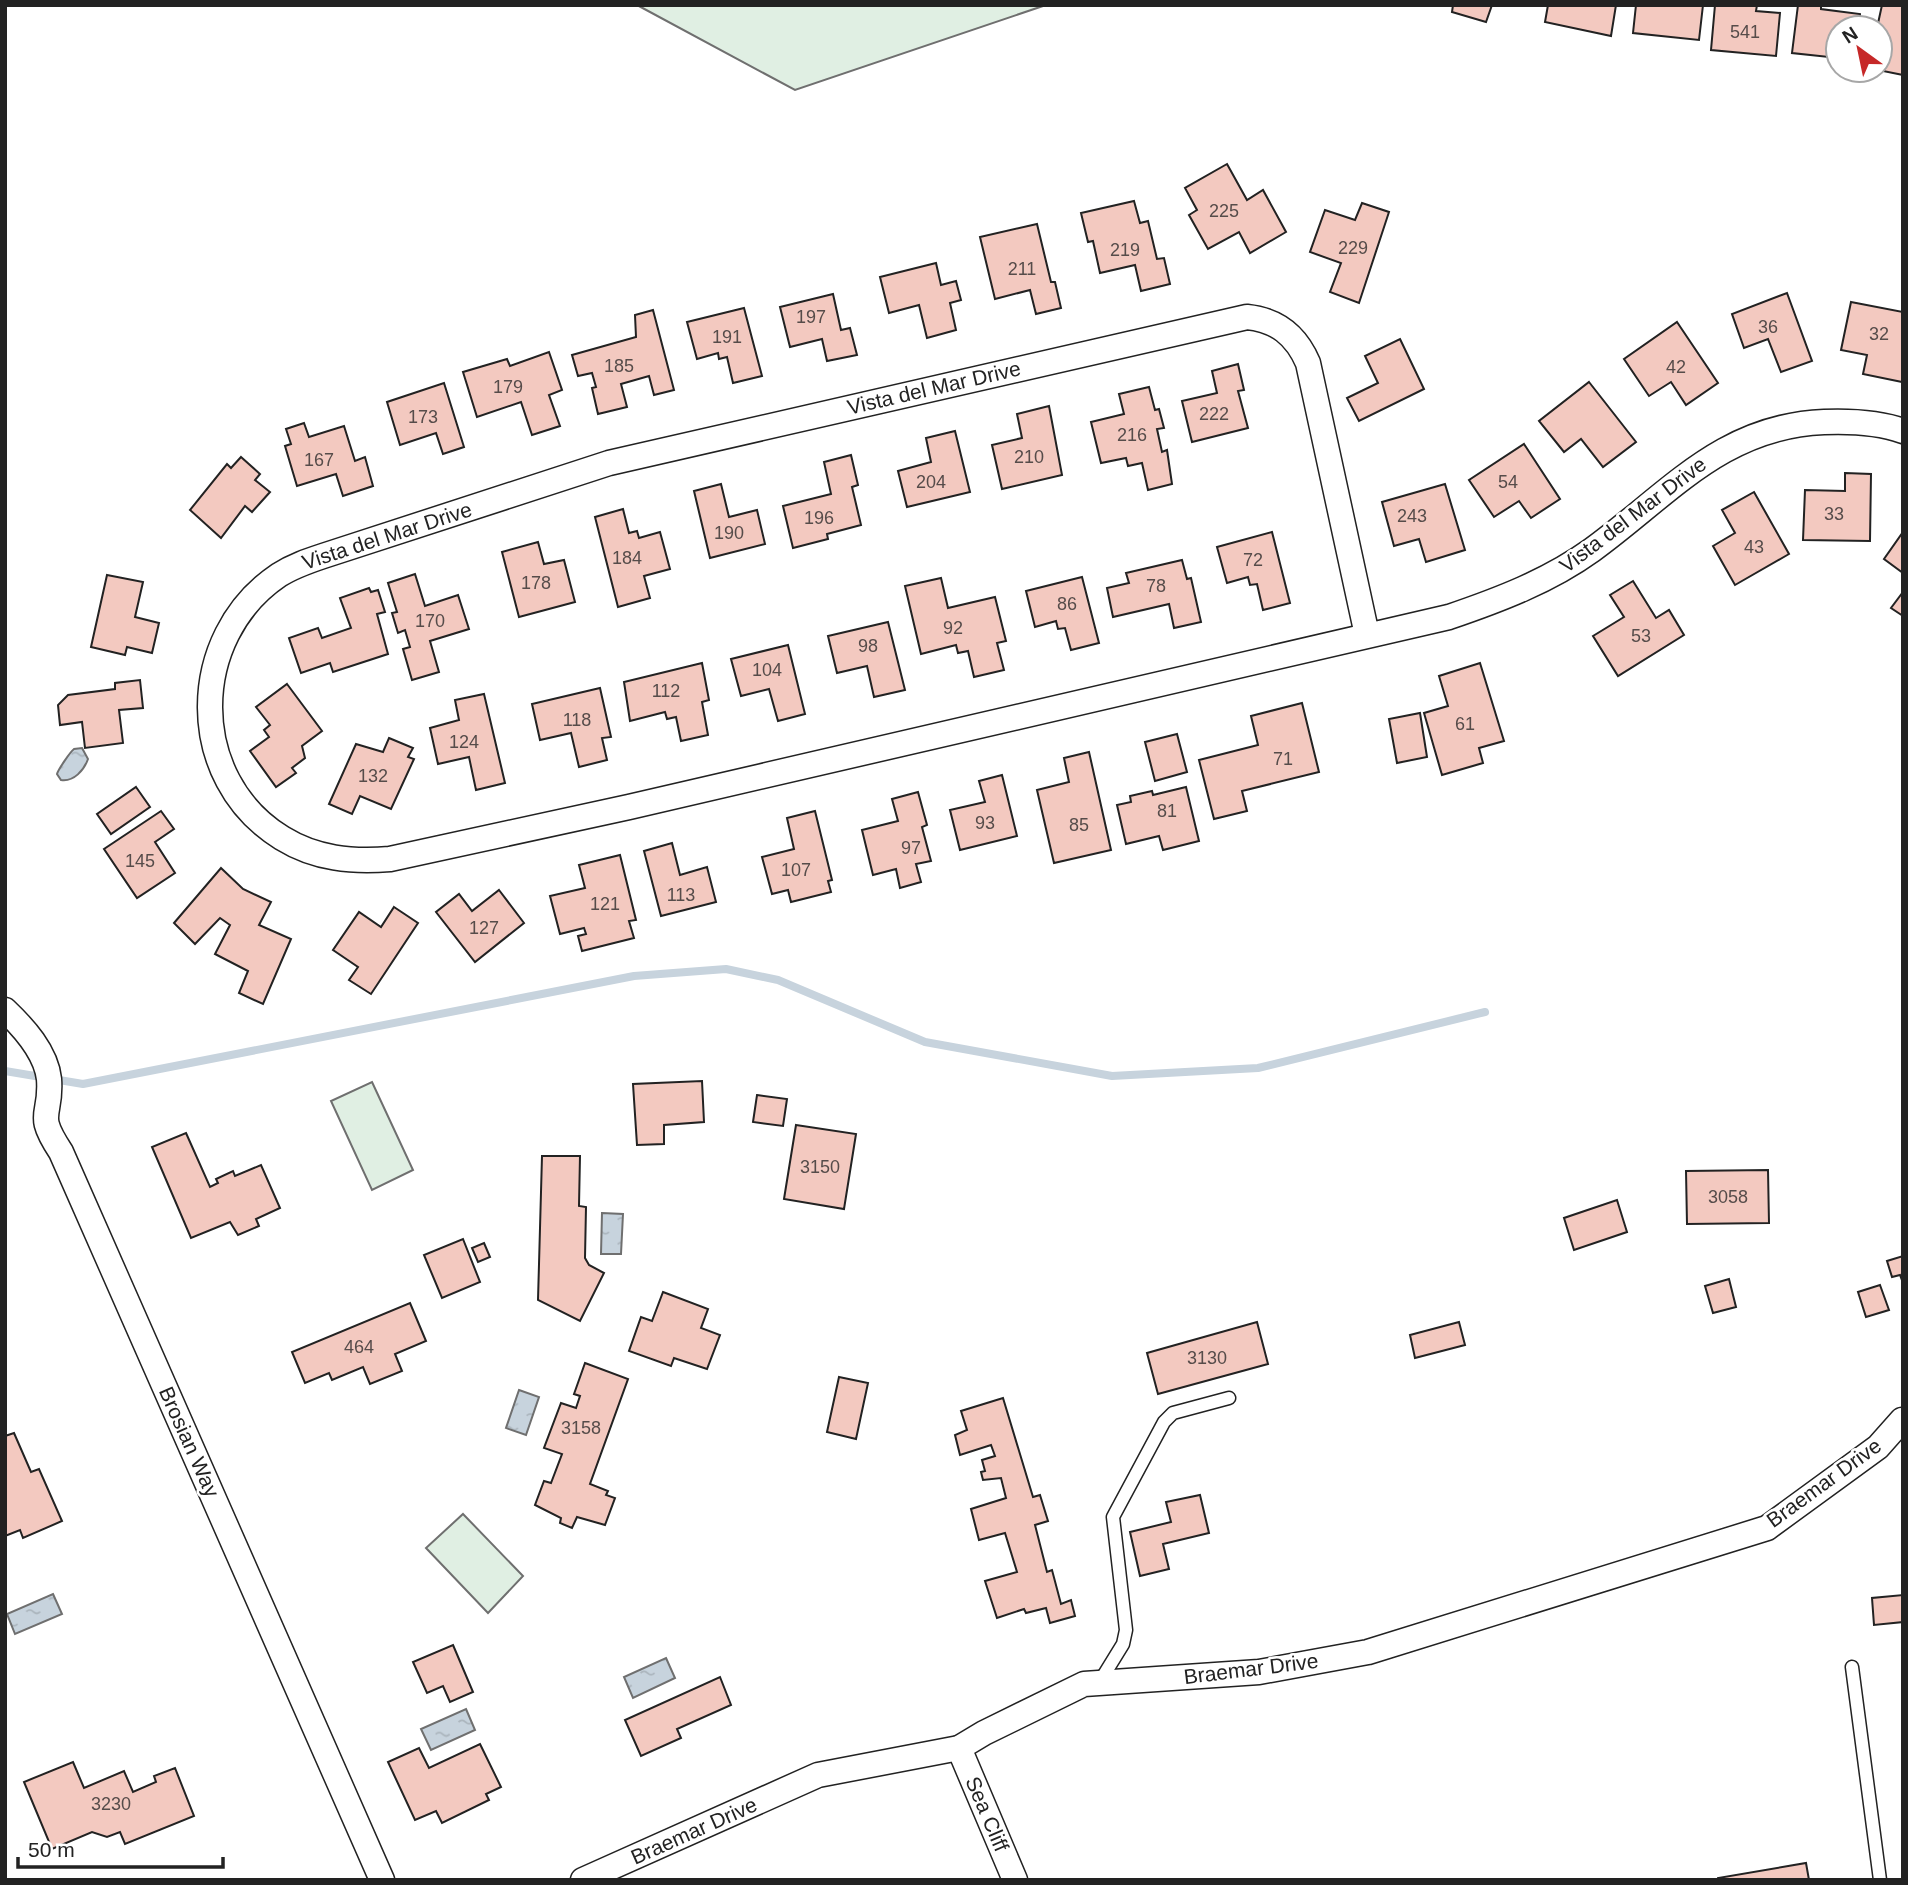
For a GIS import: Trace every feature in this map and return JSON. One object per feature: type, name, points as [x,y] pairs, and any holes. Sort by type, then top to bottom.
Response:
[{"type":"street","name":"Vista del Mar Drive","points":[[1367,635],[1308,363],[1302,348],[1279,325],[1247,317],[609,463],[323,556],[278,576],[253,597],[232,623],[215,662],[210,684],[208,716],[219,763],[234,792],[255,817],[280,837],[325,857],[357,861],[390,859],[642,804],[1449,617],[1509,596],[1551,575],[1592,550],[1698,465],[1754,435],[1800,423],[1848,421],[1903,431]]},
{"type":"street","name":"Brosian Way","points":[[5,1010],[40,1050],[47,1066],[49,1087],[44,1116],[47,1130],[61,1152],[382,1880]]},
{"type":"street","name":"Braemar Drive","points":[[583,1880],[818,1776],[959,1748],[1084,1684],[1259,1672],[1368,1652],[1767,1528],[1878,1447],[1902,1420]]},
{"type":"street","name":"Sea Cliff","points":[[959,1748],[1015,1880]]},
{"type":"lane","points":[[1099,1683],[1123,1644],[1126,1630],[1113,1517],[1164,1422],[1172,1413],[1229,1398]]},
{"type":"lane","points":[[1852,1667],[1880,1880]]},
{"type":"green space","points":[[637,5],[1046,5],[795,90]]},
{"type":"green space","points":[[372,1082],[413,1170],[372,1190],[331,1101]]},
{"type":"green space","points":[[463,1514],[523,1576],[488,1613],[426,1548]]},
{"type":"water","points":[[82,748],[88,759],[84,767],[74,777],[61,780],[57,774],[64,761],[74,749]]},
{"type":"water","points":[[602,1213],[623,1214],[621,1254],[601,1254]]},
{"type":"water","points":[[519,1390],[539,1397],[526,1435],[506,1428]]},
{"type":"water","points":[[53,1594],[62,1614],[15,1634],[7,1614]]},
{"type":"water","points":[[666,1658],[675,1678],[633,1698],[624,1677]]},
{"type":"water","points":[[466,1709],[475,1730],[431,1750],[421,1729]]},
{"type":"building","points":[[1453,5],[1492,5],[1486,22],[1452,12]]},
{"type":"building","points":[[1548,5],[1616,5],[1611,36],[1545,22]]},
{"type":"building","points":[[1636,5],[1703,5],[1699,40],[1633,33]]},
{"type":"building","points":[[1715,5],[1757,5],[1756,11],[1780,13],[1776,56],[1711,50]]},
{"type":"building","points":[[1798,5],[1821,5],[1821,9],[1860,14],[1824,14],[1824,56],[1792,53]]},
{"type":"building","points":[[1882,5],[1903,5],[1903,75],[1894,73],[1894,14],[1880,14]]},
{"type":"building","points":[[1227,164],[1247,200],[1263,190],[1286,232],[1250,253],[1239,232],[1208,249],[1189,215],[1197,210],[1185,188]]},
{"type":"building","points":[[1134,201],[1140,223],[1148,221],[1157,259],[1164,258],[1170,284],[1141,291],[1135,265],[1100,273],[1093,241],[1088,242],[1081,213]]},
{"type":"building","points":[[1362,203],[1389,212],[1359,303],[1330,292],[1341,263],[1310,252],[1325,210],[1355,220]]},
{"type":"building","points":[[1037,224],[1051,282],[1055,282],[1061,308],[1036,314],[1030,290],[995,299],[980,237]]},
{"type":"building","points":[[936,263],[941,285],[956,281],[961,300],[950,303],[956,330],[927,338],[919,305],[889,313],[880,277]]},
{"type":"building","points":[[1787,293],[1812,361],[1781,372],[1768,339],[1744,348],[1732,314]]},
{"type":"building","points":[[833,294],[841,330],[850,328],[857,355],[827,361],[822,339],[790,347],[780,307]]},
{"type":"building","points":[[1851,302],[1903,312],[1902,382],[1863,374],[1867,355],[1841,350]]},
{"type":"building","points":[[744,308],[762,376],[733,383],[727,357],[719,359],[718,353],[697,359],[687,322]]},
{"type":"building","points":[[653,310],[674,390],[654,395],[649,376],[621,384],[627,407],[598,414],[592,388],[596,387],[592,373],[578,376],[572,355],[636,337],[635,315]]},
{"type":"building","points":[[1677,322],[1718,383],[1686,405],[1671,382],[1649,396],[1624,359]]},
{"type":"building","points":[[1400,339],[1424,389],[1359,421],[1347,398],[1378,383],[1365,356]]},
{"type":"building","points":[[549,352],[562,390],[549,395],[560,426],[532,435],[521,402],[477,417],[463,372],[507,359],[510,366]]},
{"type":"building","points":[[1238,364],[1244,390],[1238,391],[1248,428],[1192,442],[1182,401],[1217,393],[1212,371]]},
{"type":"building","points":[[1589,382],[1636,442],[1603,467],[1581,439],[1564,452],[1539,421]]},
{"type":"building","points":[[444,383],[464,447],[443,454],[436,433],[400,445],[387,402]]},
{"type":"building","points":[[1149,387],[1155,410],[1159,409],[1164,428],[1157,429],[1162,452],[1167,450],[1172,484],[1148,490],[1142,463],[1128,466],[1126,458],[1101,463],[1091,422],[1124,414],[1119,394]]},
{"type":"building","points":[[1049,406],[1062,475],[1002,489],[992,445],[1022,438],[1017,414]]},
{"type":"building","points":[[304,423],[309,437],[344,426],[355,461],[365,457],[373,486],[343,496],[336,474],[297,486],[285,446],[291,444],[286,429]]},
{"type":"building","points":[[955,431],[970,492],[907,507],[898,471],[931,462],[926,438]]},
{"type":"building","points":[[1524,444],[1560,499],[1531,518],[1519,501],[1494,517],[1469,480]]},
{"type":"building","points":[[851,455],[858,485],[852,487],[861,525],[827,534],[828,539],[793,548],[783,506],[831,494],[824,462]]},
{"type":"building","points":[[241,457],[260,474],[255,480],[270,492],[252,512],[245,506],[221,538],[190,510],[227,464],[231,468]]},
{"type":"building","points":[[1845,473],[1871,474],[1870,541],[1803,540],[1805,490],[1845,491]]},
{"type":"building","points":[[721,484],[729,517],[757,510],[765,544],[710,558],[694,491]]},
{"type":"building","points":[[1445,484],[1465,550],[1426,562],[1419,539],[1394,546],[1382,502]]},
{"type":"building","points":[[1754,492],[1789,554],[1735,585],[1713,546],[1735,533],[1722,510]]},
{"type":"building","points":[[623,509],[629,533],[637,531],[639,538],[660,532],[670,569],[644,576],[650,598],[618,607],[595,517]]},
{"type":"building","points":[[1272,532],[1290,603],[1263,610],[1257,584],[1250,585],[1248,577],[1227,583],[1217,547]]},
{"type":"building","points":[[1903,532],[1903,573],[1884,559]]},
{"type":"building","points":[[538,542],[544,564],[564,560],[575,602],[519,617],[502,552]]},
{"type":"building","points":[[1182,560],[1187,579],[1191,578],[1201,622],[1174,628],[1169,604],[1113,617],[1107,588],[1129,583],[1126,573]]},
{"type":"building","points":[[415,574],[425,606],[458,595],[469,629],[430,641],[439,672],[412,680],[403,649],[410,647],[405,630],[398,633],[392,613],[397,612],[388,583]]},
{"type":"building","points":[[107,575],[143,582],[135,617],[159,623],[152,653],[127,647],[125,655],[91,647]]},
{"type":"building","points":[[1082,577],[1099,643],[1071,650],[1065,628],[1058,629],[1056,621],[1035,627],[1026,591]]},
{"type":"building","points":[[941,578],[948,608],[995,597],[1006,641],[997,643],[1004,670],[974,677],[968,651],[958,653],[956,645],[921,654],[905,586]]},
{"type":"building","points":[[1633,581],[1656,618],[1669,610],[1684,635],[1618,676],[1593,636],[1624,617],[1610,595]]},
{"type":"building","points":[[369,588],[371,592],[378,590],[385,612],[377,614],[388,654],[333,672],[330,663],[301,673],[289,638],[318,628],[322,638],[351,628],[340,598]]},
{"type":"building","points":[[1903,592],[1903,616],[1891,608]]},
{"type":"building","points":[[888,622],[905,690],[874,697],[867,666],[837,673],[828,636]]},
{"type":"building","points":[[788,645],[805,714],[778,721],[769,689],[741,696],[731,659]]},
{"type":"building","points":[[702,663],[709,700],[702,702],[708,735],[681,741],[676,717],[667,719],[665,712],[630,721],[624,682]]},
{"type":"building","points":[[1480,663],[1504,741],[1479,748],[1483,763],[1442,775],[1424,713],[1448,706],[1439,676]]},
{"type":"building","points":[[140,680],[143,708],[119,710],[123,743],[85,748],[82,722],[60,725],[58,705],[68,695],[115,689],[115,683]]},
{"type":"building","points":[[287,684],[322,731],[302,746],[305,758],[292,768],[296,773],[276,787],[250,751],[269,737],[264,730],[270,725],[256,707]]},
{"type":"building","points":[[600,688],[611,737],[602,738],[607,760],[579,767],[571,733],[540,740],[532,704]]},
{"type":"building","points":[[484,694],[505,783],[476,790],[469,757],[438,764],[430,728],[459,720],[455,700]]},
{"type":"building","points":[[1302,703],[1319,772],[1242,791],[1247,811],[1214,819],[1199,760],[1258,745],[1251,716]]},
{"type":"building","points":[[1420,713],[1427,757],[1397,763],[1389,719]]},
{"type":"building","points":[[1177,734],[1187,772],[1155,781],[1145,742]]},
{"type":"building","points":[[389,738],[413,748],[408,757],[414,759],[391,809],[360,796],[352,814],[329,804],[356,744],[383,752]]},
{"type":"building","points":[[1089,752],[1111,850],[1054,863],[1037,790],[1069,782],[1064,758]]},
{"type":"building","points":[[1002,775],[1017,836],[960,850],[950,810],[985,802],[979,781]]},
{"type":"building","points":[[136,787],[150,807],[111,834],[97,814]]},
{"type":"building","points":[[1186,787],[1199,841],[1163,850],[1159,836],[1126,844],[1117,805],[1131,802],[1130,796],[1152,791],[1153,795]]},
{"type":"building","points":[[918,792],[927,825],[922,827],[931,861],[916,864],[921,882],[900,888],[896,869],[873,875],[862,830],[898,821],[892,799]]},
{"type":"building","points":[[161,811],[174,829],[155,842],[175,873],[137,898],[104,849]]},
{"type":"building","points":[[815,811],[832,880],[828,881],[831,892],[791,902],[788,890],[772,894],[762,857],[794,849],[787,818]]},
{"type":"building","points":[[672,843],[680,875],[707,867],[716,902],[661,916],[644,851]]},
{"type":"building","points":[[620,855],[636,920],[629,921],[634,938],[582,951],[578,936],[586,934],[584,928],[560,934],[550,896],[585,888],[579,865]]},
{"type":"building","points":[[221,868],[243,889],[271,902],[259,925],[291,939],[263,1004],[239,993],[248,971],[215,954],[230,925],[220,918],[195,944],[174,923]]},
{"type":"building","points":[[499,890],[524,923],[475,962],[436,912],[459,894],[472,911]]},
{"type":"building","points":[[394,907],[418,923],[371,994],[349,980],[358,967],[333,950],[359,912],[381,927]]},
{"type":"building","points":[[702,1081],[704,1122],[664,1125],[664,1144],[637,1145],[633,1084]]},
{"type":"building","points":[[757,1095],[787,1099],[783,1126],[753,1122]]},
{"type":"building","points":[[796,1125],[856,1134],[844,1209],[784,1199]]},
{"type":"building","points":[[186,1133],[210,1187],[218,1183],[216,1179],[233,1171],[235,1176],[261,1165],[280,1208],[256,1219],[259,1226],[238,1235],[230,1222],[191,1238],[152,1147]]},
{"type":"building","points":[[542,1156],[580,1156],[579,1206],[586,1207],[585,1258],[589,1265],[604,1273],[580,1321],[538,1300]]},
{"type":"building","points":[[1768,1170],[1769,1223],[1687,1224],[1686,1171]]},
{"type":"building","points":[[1617,1200],[1627,1232],[1574,1250],[1564,1218]]},
{"type":"building","points":[[463,1239],[480,1282],[442,1298],[424,1255]]},
{"type":"building","points":[[484,1243],[490,1257],[478,1262],[472,1248]]},
{"type":"building","points":[[1903,1256],[1903,1283],[1900,1275],[1892,1277],[1887,1261]]},
{"type":"building","points":[[1729,1279],[1736,1307],[1713,1313],[1705,1286]]},
{"type":"building","points":[[1880,1285],[1889,1310],[1866,1317],[1858,1292]]},
{"type":"building","points":[[663,1292],[708,1309],[701,1328],[720,1335],[707,1369],[674,1358],[671,1366],[629,1351],[641,1317],[652,1321]]},
{"type":"building","points":[[410,1303],[426,1341],[395,1354],[402,1371],[370,1384],[363,1367],[332,1380],[329,1373],[305,1383],[292,1352]]},
{"type":"building","points":[[1257,1322],[1268,1364],[1158,1394],[1147,1353]]},
{"type":"building","points":[[1459,1322],[1465,1345],[1415,1358],[1410,1335]]},
{"type":"building","points":[[585,1363],[628,1379],[590,1484],[608,1491],[606,1495],[615,1498],[605,1525],[577,1517],[572,1528],[560,1523],[561,1518],[535,1505],[544,1481],[551,1483],[562,1454],[544,1448],[561,1403],[576,1408],[580,1396],[574,1394]]},
{"type":"building","points":[[839,1377],[868,1383],[856,1439],[827,1432]]},
{"type":"building","points":[[1003,1398],[1033,1497],[1040,1495],[1048,1521],[1035,1525],[1047,1572],[1052,1570],[1061,1604],[1071,1600],[1075,1616],[1050,1623],[1046,1608],[1026,1613],[1024,1609],[997,1618],[985,1581],[1017,1572],[1005,1533],[979,1540],[971,1509],[1006,1498],[1001,1478],[983,1480],[981,1472],[985,1471],[982,1460],[995,1456],[991,1445],[960,1455],[955,1435],[967,1430],[961,1411]]},
{"type":"building","points":[[14,1433],[31,1472],[39,1469],[62,1521],[23,1538],[20,1530],[5,1536],[5,1436]]},
{"type":"building","points":[[1200,1495],[1209,1533],[1163,1544],[1169,1569],[1140,1576],[1130,1532],[1171,1522],[1166,1502]]},
{"type":"building","points":[[1903,1595],[1903,1622],[1874,1625],[1872,1598]]},
{"type":"building","points":[[453,1645],[473,1692],[450,1702],[443,1686],[427,1693],[413,1662]]},
{"type":"building","points":[[720,1677],[731,1705],[677,1729],[681,1738],[641,1756],[625,1720]]},
{"type":"building","points":[[480,1744],[501,1787],[486,1794],[489,1800],[442,1823],[436,1811],[415,1820],[388,1762],[419,1748],[429,1768]]},
{"type":"building","points":[[73,1762],[84,1788],[124,1771],[133,1792],[156,1782],[154,1776],[175,1768],[194,1816],[125,1844],[120,1832],[107,1837],[92,1832],[52,1849],[24,1782]]},
{"type":"building","points":[[1806,1863],[1809,1880],[1718,1880],[1718,1878]]},
{"type":"waterway","points":[[5,1071],[83,1084],[634,976],[726,969],[778,980],[925,1042],[1112,1076],[1258,1068],[1485,1012]]}]
